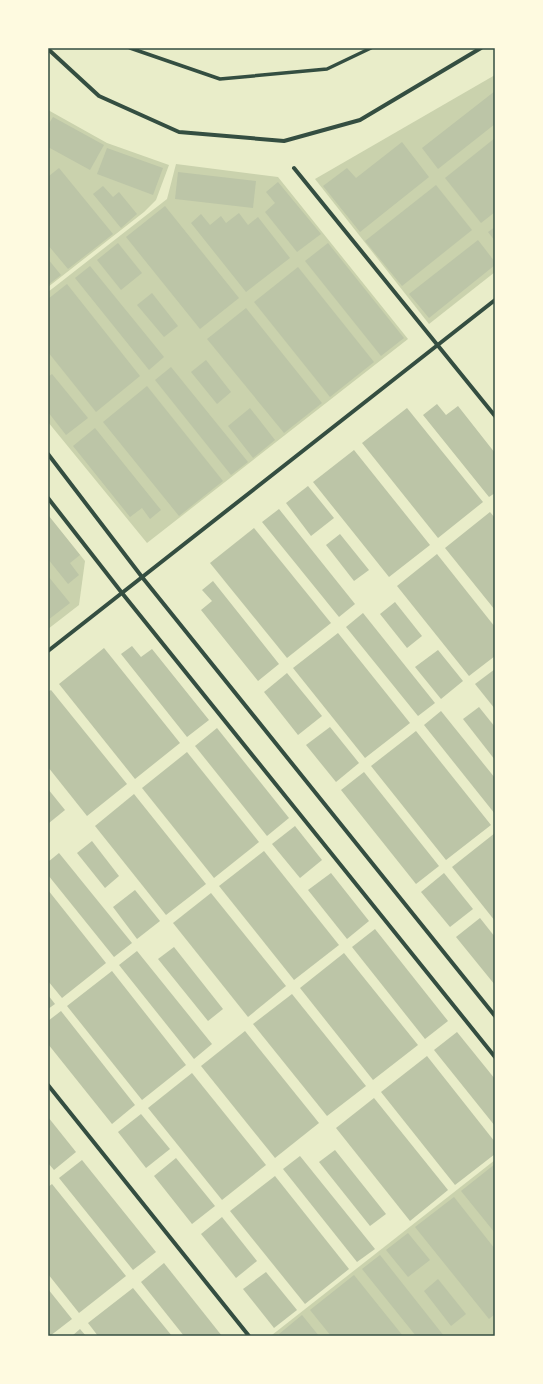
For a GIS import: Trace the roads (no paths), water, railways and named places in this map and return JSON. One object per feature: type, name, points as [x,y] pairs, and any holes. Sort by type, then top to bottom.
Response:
[{"type":"street","points":[[130,48],[220,79],[327,69],[371,48]]},
{"type":"street","points":[[48,49],[99,96],[179,132],[284,141],[360,120],[481,48]]},
{"type":"street","points":[[294,168],[495,416]]},
{"type":"street","points":[[48,651],[495,300]]},
{"type":"street","points":[[48,454],[142,577],[495,1016]]},
{"type":"street","points":[[48,498],[122,593],[495,1057]]},
{"type":"street","points":[[48,1085],[249,1336]]}]
